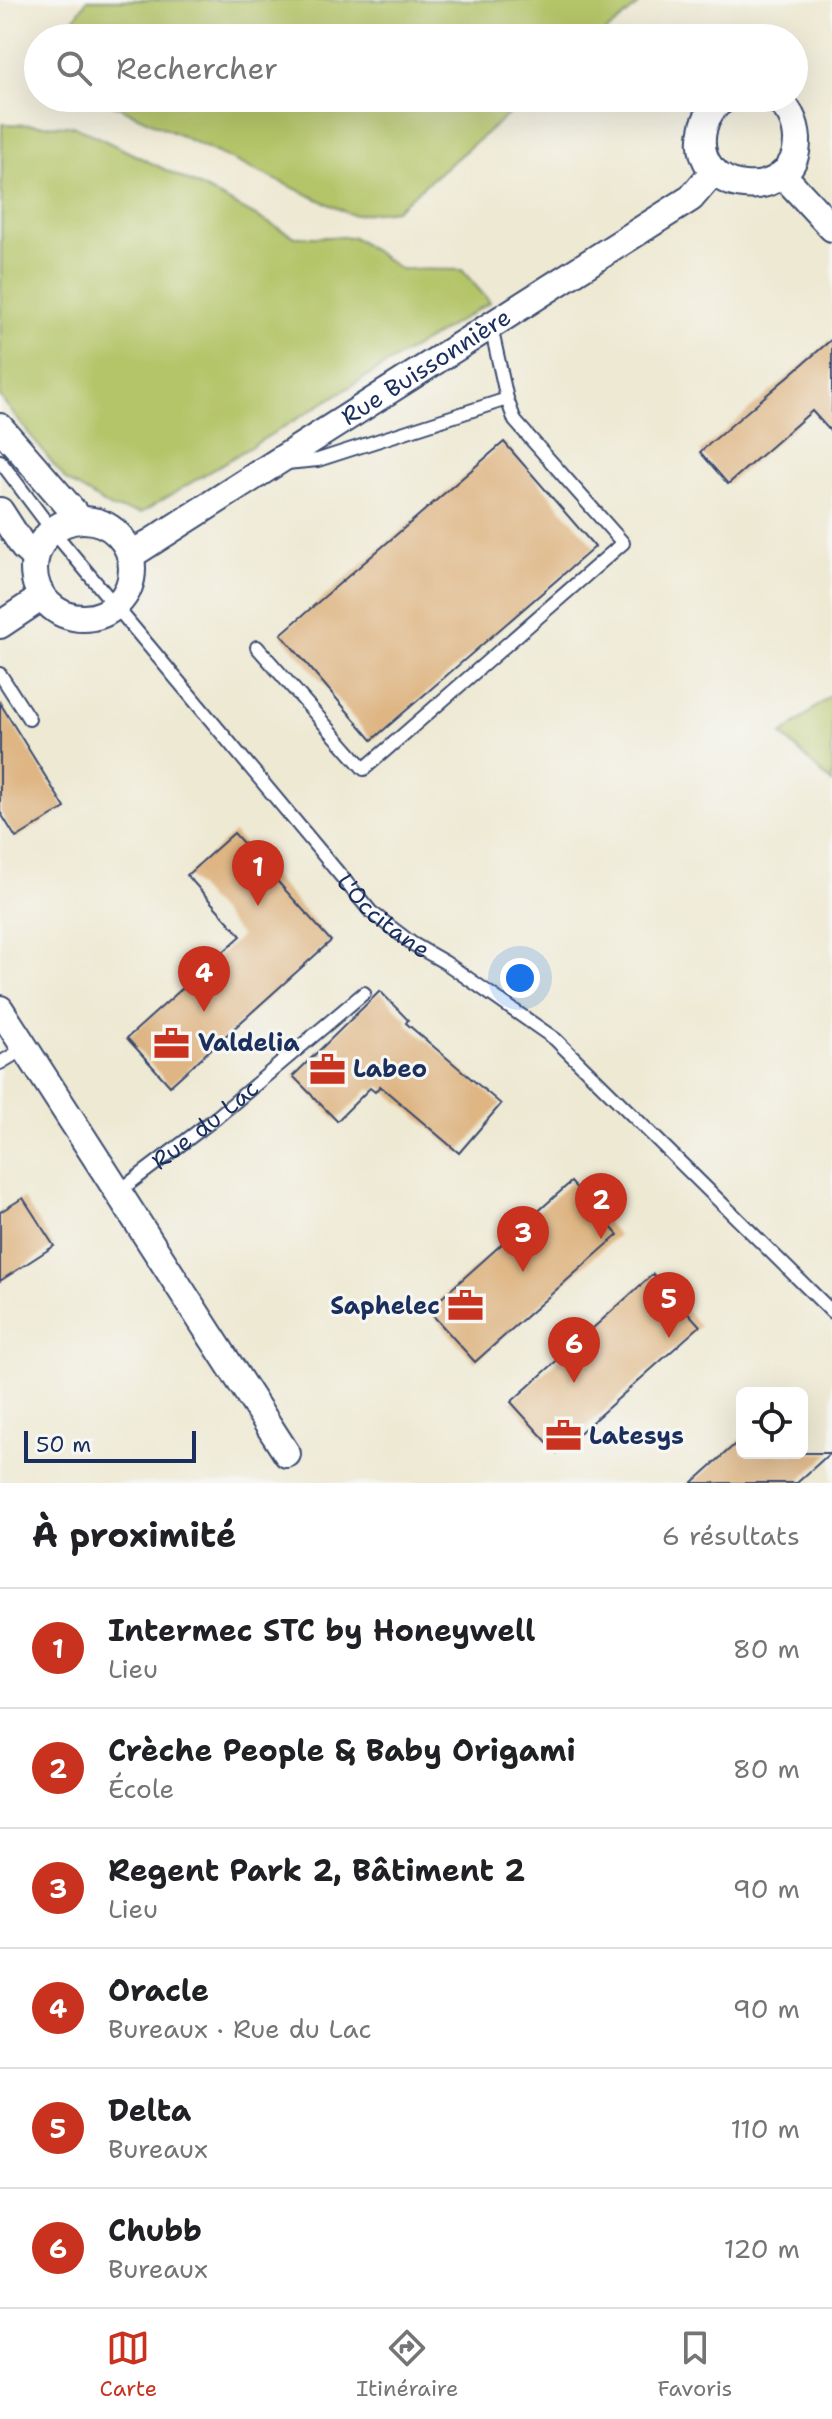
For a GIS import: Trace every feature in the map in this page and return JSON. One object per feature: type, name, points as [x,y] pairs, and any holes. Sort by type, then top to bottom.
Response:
[{"type":"street","points":[[710,112],[701,139],[704,155],[714,171],[727,182],[749,187],[766,184],[782,174],[792,161],[797,146],[797,129],[789,112]]},
{"type":"street","name":"Rue Buissonnière","points":[[131,555],[691,198],[714,171]]},
{"type":"street","points":[[782,174],[832,228]]},
{"type":"street","points":[[0,427],[80,519]]},
{"type":"street","points":[[0,511],[24,548],[35,558]]},
{"type":"street","points":[[80,519],[96,521],[112,528],[131,555],[131,582],[125,595],[102,615],[86,618],[69,616],[54,609],[42,597],[33,572],[41,542],[65,522],[80,519]]},
{"type":"street","points":[[0,625],[42,597]]},
{"type":"street","points":[[0,1009],[287,1454]]},
{"type":"lane","points":[[257,647],[364,769],[623,543],[515,421],[491,327]]},
{"type":"lane","points":[[275,463],[318,460],[507,399]]},
{"type":"lane","name":"L'Occitane","points":[[3,467],[246,765],[314,841],[371,912],[413,944],[446,963],[555,1039],[832,1312]]},
{"type":"lane","points":[[0,674],[29,719]]},
{"type":"lane","name":"Rue du Lac","points":[[118,1192],[217,1117],[364,993]]},
{"type":"lane","points":[[0,1063],[25,1048]]},
{"type":"green space","points":[[87,0],[644,0],[616,24],[71,24]]},
{"type":"green space","points":[[129,112],[511,112],[395,210],[352,215]]},
{"type":"green space","points":[[2,124],[75,126],[295,237],[353,237],[400,269],[462,270],[490,302],[141,513],[112,508],[66,480],[0,397]]},
{"type":"green space","points":[[832,694],[832,783],[782,735]]},
{"type":"building","points":[[832,339],[832,433],[812,411],[728,484],[700,452]]},
{"type":"building","points":[[504,442],[595,547],[372,740],[281,634]]},
{"type":"building","points":[[0,703],[65,808],[16,838],[0,812]]},
{"type":"building","points":[[234,833],[331,941],[170,1086],[127,1038],[241,936],[187,875]]},
{"type":"building","points":[[380,991],[408,1020],[406,1023],[501,1104],[459,1153],[380,1086],[375,1092],[370,1088],[337,1121],[293,1076]]},
{"type":"building","points":[[571,1182],[618,1235],[475,1362],[428,1310]]},
{"type":"building","points":[[23,1198],[54,1246],[0,1281],[0,1212]]},
{"type":"building","points":[[653,1274],[700,1326],[557,1453],[511,1402]]},
{"type":"building","points":[[736,1443],[736,1459],[808,1459],[808,1453],[830,1453],[797,1483],[692,1483]]},
{"type":"place","name":"Intermec STC by Honeywell","points":[[258,906]]},
{"type":"place","name":"Oracle","points":[[204,1012]]},
{"type":"place","name":"Valdelia","points":[[172,1043]]},
{"type":"place","name":"Labeo","points":[[327,1069]]},
{"type":"place","name":"Crèche People & Baby Origami","points":[[601,1239]]},
{"type":"place","name":"Regent Park 2, Bâtiment 2","points":[[523,1272]]},
{"type":"place","name":"Saphelec","points":[[466,1306]]},
{"type":"place","name":"Delta","points":[[669,1338]]},
{"type":"place","name":"Chubb","points":[[574,1383]]},
{"type":"place","name":"Latesys","points":[[563,1436]]}]
